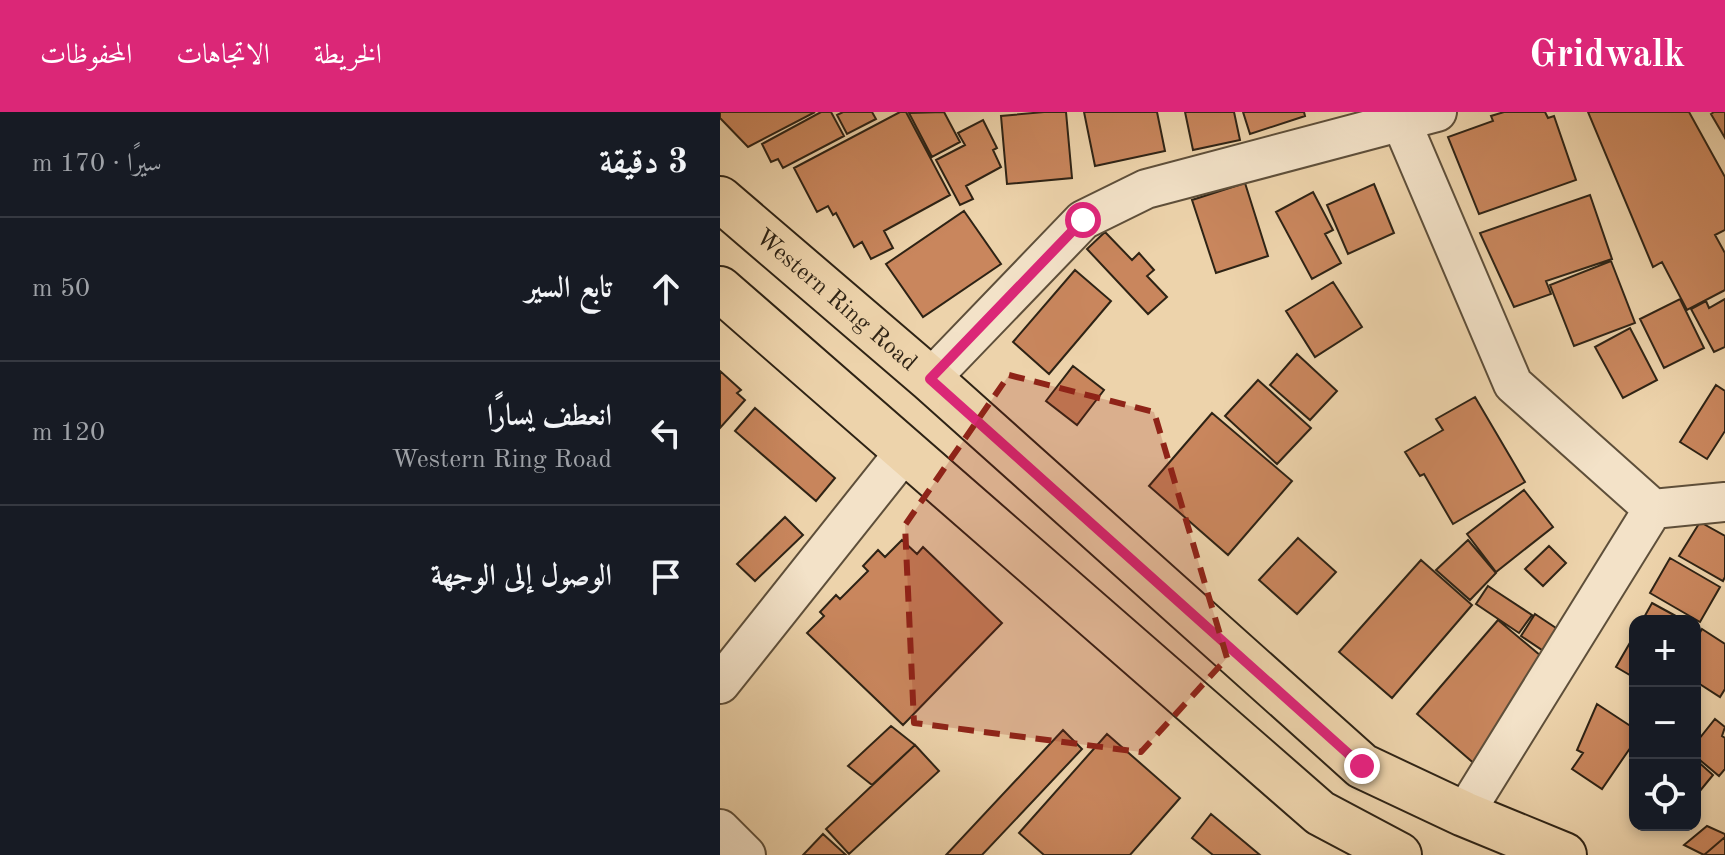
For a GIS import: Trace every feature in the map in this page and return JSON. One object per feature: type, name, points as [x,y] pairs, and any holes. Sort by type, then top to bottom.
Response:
[{"type":"main road","name":"Western Ring Road","points":[[720,199],[930,379],[1362,766],[1464,814],[1564,855]]},
{"type":"main road","points":[[720,289],[907,449],[1320,813],[1399,855]]},
{"type":"street","points":[[930,379],[1083,220],[1146,189],[1399,117],[1437,112]]},
{"type":"street","points":[[1399,117],[1513,384],[1653,509],[1725,502]]},
{"type":"street","points":[[720,684],[907,449]]},
{"type":"street","points":[[1464,814],[1653,509]]},
{"type":"street","points":[[720,829],[746,855]]},
{"type":"highlighted area","points":[[1009,375],[1154,412],[1227,658],[1141,752],[914,723],[905,525]]},
{"type":"building","points":[[720,112],[815,112],[748,147],[720,118]]},
{"type":"building","points":[[821,112],[831,112],[844,136],[783,168],[778,159],[771,162],[762,144]]},
{"type":"building","points":[[843,112],[872,112],[876,119],[847,134],[837,115]]},
{"type":"building","points":[[900,112],[906,112],[950,195],[884,231],[893,248],[871,259],[862,242],[854,247],[836,213],[833,215],[828,206],[817,212],[794,168]]},
{"type":"building","points":[[944,112],[960,142],[932,157],[909,113]]},
{"type":"building","points":[[1066,112],[1072,178],[1007,184],[1001,116]]},
{"type":"building","points":[[1084,112],[1157,112],[1165,151],[1095,166]]},
{"type":"building","points":[[1185,112],[1234,112],[1240,140],[1193,150]]},
{"type":"building","points":[[1243,112],[1304,112],[1305,116],[1250,134]]},
{"type":"building","points":[[1504,112],[1545,112],[1548,118],[1554,116],[1576,180],[1479,214],[1448,137],[1493,121],[1491,116]]},
{"type":"building","points":[[1588,112],[1689,112],[1725,177],[1725,230],[1715,235],[1725,253],[1725,290],[1687,310],[1662,262],[1653,267]]},
{"type":"building","points":[[1725,112],[1725,138],[1711,114]]},
{"type":"building","points":[[983,120],[997,148],[993,150],[1001,167],[966,186],[973,199],[960,205],[936,160],[965,145],[958,133]]},
{"type":"building","points":[[1245,183],[1268,256],[1216,273],[1192,200]]},
{"type":"building","points":[[1374,184],[1394,233],[1348,254],[1327,205]]},
{"type":"building","points":[[1313,192],[1333,230],[1325,234],[1341,263],[1312,279],[1276,212]]},
{"type":"building","points":[[1590,195],[1612,259],[1546,281],[1551,294],[1514,307],[1480,233]]},
{"type":"building","points":[[964,211],[1001,264],[923,317],[886,264]]},
{"type":"building","points":[[1105,232],[1132,260],[1139,253],[1154,270],[1147,276],[1167,297],[1148,314],[1087,249]]},
{"type":"building","points":[[1611,261],[1635,323],[1574,346],[1550,285]]},
{"type":"building","points":[[1075,270],[1111,301],[1049,374],[1013,342]]},
{"type":"building","points":[[1333,282],[1362,327],[1315,357],[1286,311]]},
{"type":"building","points":[[1680,299],[1704,348],[1664,368],[1640,319]]},
{"type":"building","points":[[1725,299],[1725,347],[1714,352],[1691,309],[1706,301],[1709,308]]},
{"type":"building","points":[[1630,328],[1657,380],[1623,398],[1595,347]]},
{"type":"building","points":[[1297,354],[1337,391],[1310,420],[1270,385]]},
{"type":"building","points":[[1073,366],[1104,390],[1077,425],[1046,401]]},
{"type":"building","points":[[720,371],[741,390],[737,393],[745,400],[720,428]]},
{"type":"building","points":[[1258,380],[1311,428],[1277,464],[1225,416]]},
{"type":"building","points":[[1716,385],[1725,391],[1725,431],[1707,459],[1680,442]]},
{"type":"building","points":[[1475,397],[1525,482],[1453,524],[1424,474],[1420,476],[1405,452],[1443,430],[1436,419]]},
{"type":"building","points":[[755,408],[835,478],[816,501],[735,431]]},
{"type":"building","points":[[1212,413],[1292,481],[1228,555],[1149,486]]},
{"type":"building","points":[[1524,490],[1553,527],[1496,572],[1467,534]]},
{"type":"building","points":[[785,517],[803,535],[755,581],[737,564]]},
{"type":"building","points":[[1700,522],[1725,536],[1723,581],[1679,556]]},
{"type":"building","points":[[1298,538],[1336,572],[1297,614],[1259,580]]},
{"type":"building","points":[[902,540],[917,554],[923,547],[1002,623],[903,725],[807,633],[824,616],[820,612],[836,595],[840,599],[868,571],[863,566],[878,550],[885,557]]},
{"type":"building","points":[[1468,540],[1496,573],[1470,600],[1436,570]]},
{"type":"building","points":[[1549,546],[1566,563],[1543,586],[1525,569]]},
{"type":"building","points":[[1670,558],[1720,587],[1701,620],[1701,615],[1688,615],[1650,593]]},
{"type":"building","points":[[1421,560],[1472,605],[1392,698],[1339,652]]},
{"type":"building","points":[[1488,586],[1532,615],[1519,633],[1476,604]]},
{"type":"building","points":[[1652,603],[1674,615],[1645,615]]},
{"type":"building","points":[[1535,614],[1562,632],[1548,654],[1521,636]]},
{"type":"building","points":[[1498,620],[1541,656],[1477,766],[1417,714]]},
{"type":"building","points":[[1701,631],[1725,644],[1725,689],[1720,697],[1701,685]]},
{"type":"building","points":[[1629,644],[1629,675],[1616,667]]},
{"type":"building","points":[[1597,704],[1629,725],[1629,750],[1602,789],[1572,769],[1583,753],[1577,750]]},
{"type":"building","points":[[1715,719],[1725,727],[1722,736],[1725,738],[1725,769],[1719,776],[1701,761],[1701,736]]},
{"type":"building","points":[[891,726],[915,745],[872,785],[848,766]]},
{"type":"building","points":[[1063,730],[1082,749],[982,855],[946,855]]},
{"type":"building","points":[[1107,734],[1180,798],[1130,855],[1044,855],[1019,833]]},
{"type":"building","points":[[915,745],[939,771],[849,854],[826,829]]},
{"type":"building","points":[[1701,764],[1713,775],[1701,790]]},
{"type":"building","points":[[1211,814],[1260,855],[1213,855],[1192,838]]},
{"type":"building","points":[[1707,826],[1725,834],[1725,837],[1704,855],[1684,845]]},
{"type":"building","points":[[823,834],[846,855],[803,855]]},
{"type":"building","points":[[1725,837],[1725,855],[1704,855]]},
{"type":"route","points":[[1083,220],[930,379],[1362,766]]}]
